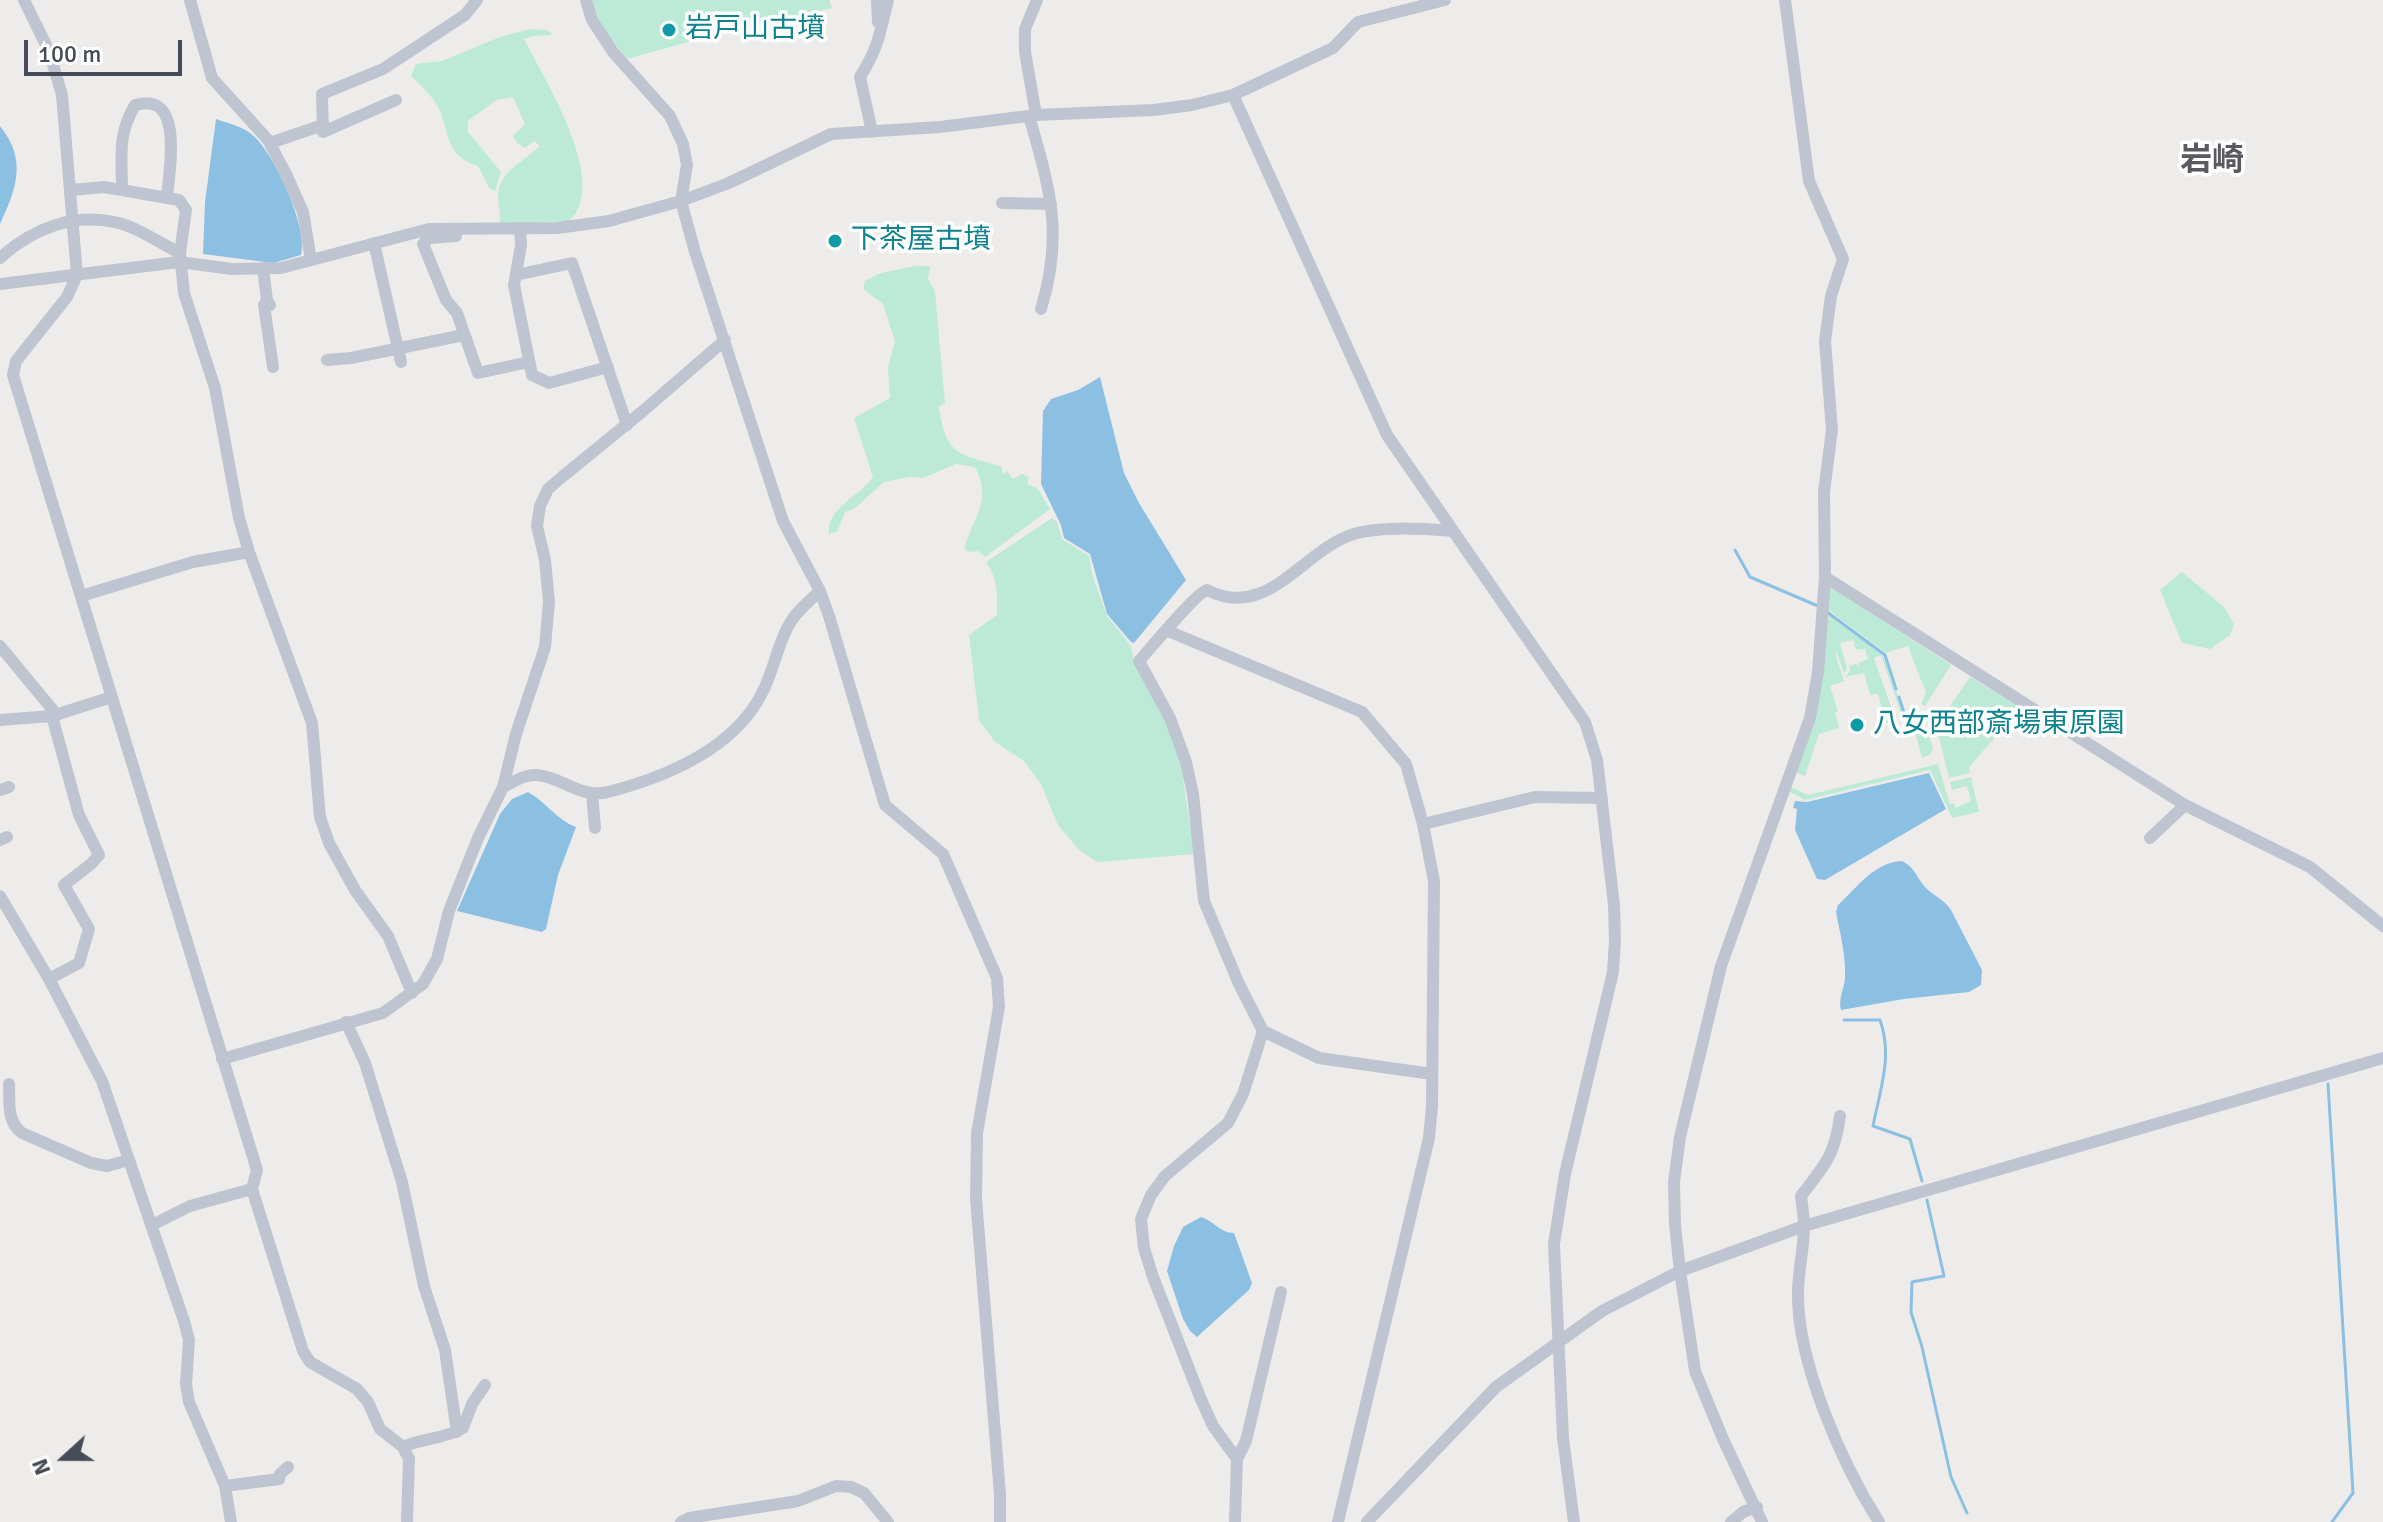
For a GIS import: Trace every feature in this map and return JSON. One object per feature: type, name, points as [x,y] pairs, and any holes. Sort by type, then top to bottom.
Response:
[{"type":"street","points":[[24,0],[49,51],[62,95],[77,275],[67,297],[16,361],[13,375],[257,1170],[252,1189],[303,1351],[310,1362],[357,1389],[368,1402],[380,1429],[403,1447],[409,1459],[407,1522]]},
{"type":"street","points":[[190,0],[212,78],[270,143],[303,212],[311,260]]},
{"type":"street","points":[[396,100],[323,132],[322,94],[383,69],[465,15],[477,0]]},
{"type":"street","points":[[586,0],[592,20],[613,52],[670,116],[683,144],[687,165],[681,201],[695,252],[783,521],[820,591],[829,616],[885,805],[943,854],[997,978],[999,1007],[977,1133],[976,1199],[1000,1522]]},
{"type":"street","points":[[877,0],[879,37]]},
{"type":"street","points":[[872,132],[860,77],[874,55],[884,26],[888,0]]},
{"type":"street","points":[[1037,0],[1025,29],[1025,52],[1033,116],[1055,232],[1051,278],[1041,309]]},
{"type":"street","points":[[0,258],[11,248],[50,226],[73,218],[120,223],[179,258],[232,269],[281,268],[429,229],[557,228],[609,221],[681,201],[729,183],[831,134],[940,127],[1033,116],[1154,110],[1233,95],[1333,48],[1358,22],[1445,0]]},
{"type":"street","points":[[1762,1522],[1695,1371],[1680,1271],[1674,1182],[1680,1137],[1721,966],[1810,718],[1818,672],[1825,577],[1824,492],[1832,430],[1825,341],[1831,296],[1843,259],[1809,181],[1785,0]]},
{"type":"street","points":[[1233,95],[1387,435],[1585,722],[1597,760],[1614,905],[1613,972],[1565,1174],[1554,1244],[1563,1438],[1574,1522]]},
{"type":"street","points":[[122,190],[121,143],[124,124],[135,105],[156,104],[170,123],[167,198]]},
{"type":"street","points":[[270,143],[323,125]]},
{"type":"street","points":[[71,190],[104,187],[122,190],[179,200],[186,210],[179,258],[184,293],[215,388],[239,518],[249,552],[312,723],[318,804],[329,843],[355,890],[388,936],[412,993]]},
{"type":"street","points":[[1002,203],[1051,204]]},
{"type":"street","points":[[498,228],[498,234],[429,238],[423,244],[446,300],[457,313],[478,373],[529,362]]},
{"type":"street","points":[[520,228],[521,245],[514,285],[532,375],[549,383],[608,367]]},
{"type":"street","points":[[374,243],[401,362]]},
{"type":"street","points":[[0,284],[179,258]]},
{"type":"street","points":[[516,275],[572,263],[627,425]]},
{"type":"street","points":[[263,268],[269,304],[264,305],[273,367]]},
{"type":"street","points":[[327,360],[464,335]]},
{"type":"street","points":[[222,1059],[383,1013],[423,984],[437,959],[449,911],[478,838],[503,787],[516,734],[545,647],[549,602],[545,560],[537,526],[540,506],[548,489],[725,340]]},
{"type":"street","points":[[1432,1074],[1319,1058],[1263,1031],[1204,901],[1193,794],[1186,762],[1170,718],[1139,661],[1198,593],[1207,590],[1222,598],[1240,599],[1265,592],[1351,534],[1453,531]]},
{"type":"street","points":[[81,596],[193,562],[249,552]]},
{"type":"street","points":[[1825,577],[2185,805],[2310,867],[2383,926]]},
{"type":"street","points":[[503,787],[523,777],[538,775],[578,791],[602,794],[671,772],[725,738],[745,720],[763,691],[793,618],[820,591]]},
{"type":"street","points":[[1168,631],[1362,712],[1406,764],[1423,824],[1434,881],[1429,1138],[1338,1522]]},
{"type":"street","points":[[0,646],[54,715],[79,815],[99,855],[64,885],[89,929],[79,963],[49,979]]},
{"type":"street","points":[[0,720],[54,715],[112,697]]},
{"type":"street","points":[[592,793],[595,828]]},
{"type":"street","points":[[1423,824],[1535,797],[1602,798]]},
{"type":"street","points":[[2150,838],[2185,805]]},
{"type":"street","points":[[0,896],[49,979],[102,1081],[189,1340],[186,1384],[189,1402],[225,1486],[231,1522]]},
{"type":"street","points":[[346,1022],[365,1063],[402,1182],[424,1286],[445,1350],[457,1432]]},
{"type":"street","points":[[1237,1459],[1213,1426],[1194,1382],[1148,1262],[1141,1219],[1151,1195],[1165,1176],[1228,1123],[1243,1094],[1263,1031]]},
{"type":"street","points":[[1367,1522],[1496,1387],[1602,1311],[1680,1271],[1804,1226],[2383,1058]]},
{"type":"street","points":[[6,1086],[10,1118],[14,1127],[22,1133],[91,1163],[107,1166],[129,1160]]},
{"type":"street","points":[[1840,1116],[1831,1156],[1801,1196],[1804,1226],[1798,1294],[1803,1340],[1827,1418],[1879,1522]]},
{"type":"street","points":[[152,1225],[190,1206],[252,1189]]},
{"type":"street","points":[[1235,1522],[1237,1459],[1246,1441],[1281,1292]]},
{"type":"street","points":[[403,1447],[463,1428],[472,1404],[485,1385]]},
{"type":"street","points":[[225,1486],[279,1479],[288,1467]]},
{"type":"street","points":[[681,1522],[689,1518],[798,1501],[836,1486],[851,1487],[864,1493],[888,1522]]},
{"type":"street","points":[[1731,1522],[1743,1512],[1757,1507]]},
{"type":"green space","name":"岩戸山古墳","points":[[592,0],[829,0],[832,8],[720,33],[627,59],[601,26]]},
{"type":"green space","points":[[530,29],[547,30],[553,35],[524,39],[570,131],[582,182],[580,204],[569,221],[500,225],[498,199],[501,182],[540,146],[534,141],[525,148],[513,136],[525,124],[513,97],[496,100],[468,121],[468,132],[501,172],[495,191],[489,188],[478,166],[459,156],[453,149],[437,105],[411,76],[416,64],[442,61],[500,37]]},
{"type":"green space","points":[[930,266],[928,279],[935,292],[945,403],[939,407],[946,436],[965,455],[1002,467],[1002,474],[1007,471],[1013,479],[1022,474],[1029,477],[1027,484],[1038,489],[1050,509],[985,557],[978,551],[964,549],[980,509],[980,479],[975,467],[956,464],[923,478],[909,477],[884,482],[854,509],[845,512],[837,532],[829,534],[832,517],[873,477],[854,418],[890,398],[888,367],[895,341],[883,304],[863,289],[865,281],[881,273]]},
{"type":"green space","points":[[1052,518],[1057,522],[1062,539],[1089,556],[1107,616],[1131,646],[1134,662],[1167,718],[1181,764],[1194,854],[1097,862],[1079,850],[1058,825],[1041,784],[1024,761],[995,742],[979,720],[969,635],[997,615],[995,581],[986,562]]},
{"type":"green space","points":[[2182,572],[2224,607],[2234,624],[2230,635],[2210,649],[2182,643],[2160,590]]},
{"type":"green space","points":[[1832,588],[1951,665],[1925,706],[1921,704],[1926,693],[1908,646],[1886,653],[1827,609],[1828,590]]},
{"type":"green space","points":[[1826,612],[1882,653],[1906,718],[1903,719],[1881,655],[1874,658],[1896,721],[1885,723],[1878,694],[1870,695],[1864,673],[1845,677],[1850,671],[1849,666],[1856,664],[1860,668],[1858,663],[1868,659],[1865,649],[1856,650],[1853,640],[1840,643],[1847,668],[1844,674],[1835,653],[1844,681],[1830,686],[1838,711],[1835,712],[1839,728],[1819,734],[1805,776],[1794,772]]},
{"type":"green space","points":[[1970,677],[2021,708],[1969,767],[1970,773],[1949,778],[1936,726]]},
{"type":"green space","points":[[1914,728],[1928,732],[1933,749],[1931,754],[1922,758]]},
{"type":"green space","points":[[1938,764],[1950,804],[1954,803],[1956,808],[1971,801],[1967,786],[1952,790],[1950,782],[1971,777],[1979,812],[1952,818],[1930,770],[1805,800],[1788,791],[1789,786],[1808,795]]},
{"type":"water","points":[[216,119],[250,133],[269,155],[287,190],[300,227],[301,255],[273,263],[203,254],[205,202]]},
{"type":"water","points":[[0,126],[14,150],[16,174],[15,186],[0,224]]},
{"type":"water","points":[[1100,377],[1124,473],[1186,580],[1134,643],[1107,614],[1090,554],[1064,538],[1041,484],[1043,411],[1051,399],[1078,390]]},
{"type":"water","points":[[1929,773],[1946,809],[1825,880],[1817,879],[1795,830],[1795,801],[1807,802]]},
{"type":"water","points":[[528,792],[576,827],[558,875],[546,929],[542,932],[457,911],[500,814],[512,799]]},
{"type":"water","points":[[1902,861],[1951,910],[1982,970],[1981,985],[1969,992],[1841,1010],[1845,970],[1836,912],[1838,905],[1874,871],[1892,862]]},
{"type":"water","points":[[1201,1217],[1234,1233],[1252,1283],[1249,1290],[1197,1337],[1183,1319],[1167,1271],[1183,1227]]},
{"type":"waterway","points":[[1735,550],[1750,577],[1818,606]]},
{"type":"waterway","points":[[1827,612],[1885,655],[1896,689]]},
{"type":"waterway","points":[[1899,697],[1906,719]]},
{"type":"waterway","points":[[1844,1020],[1880,1020],[1885,1060],[1873,1126],[1910,1139],[1922,1181]]},
{"type":"waterway","points":[[2328,1084],[2353,1493],[2332,1522]]},
{"type":"waterway","points":[[1927,1200],[1944,1276],[1912,1282],[1911,1312],[1922,1347],[1951,1477],[1967,1513]]},
{"type":"place","name":"岩戸山古墳","points":[[669,30]]},
{"type":"place","name":"下茶屋古墳","points":[[835,241]]},
{"type":"place","name":"八女西部斎場東原園","points":[[1857,725]]},
{"type":"district","name":"岩崎","points":[[2212,162]]}]
